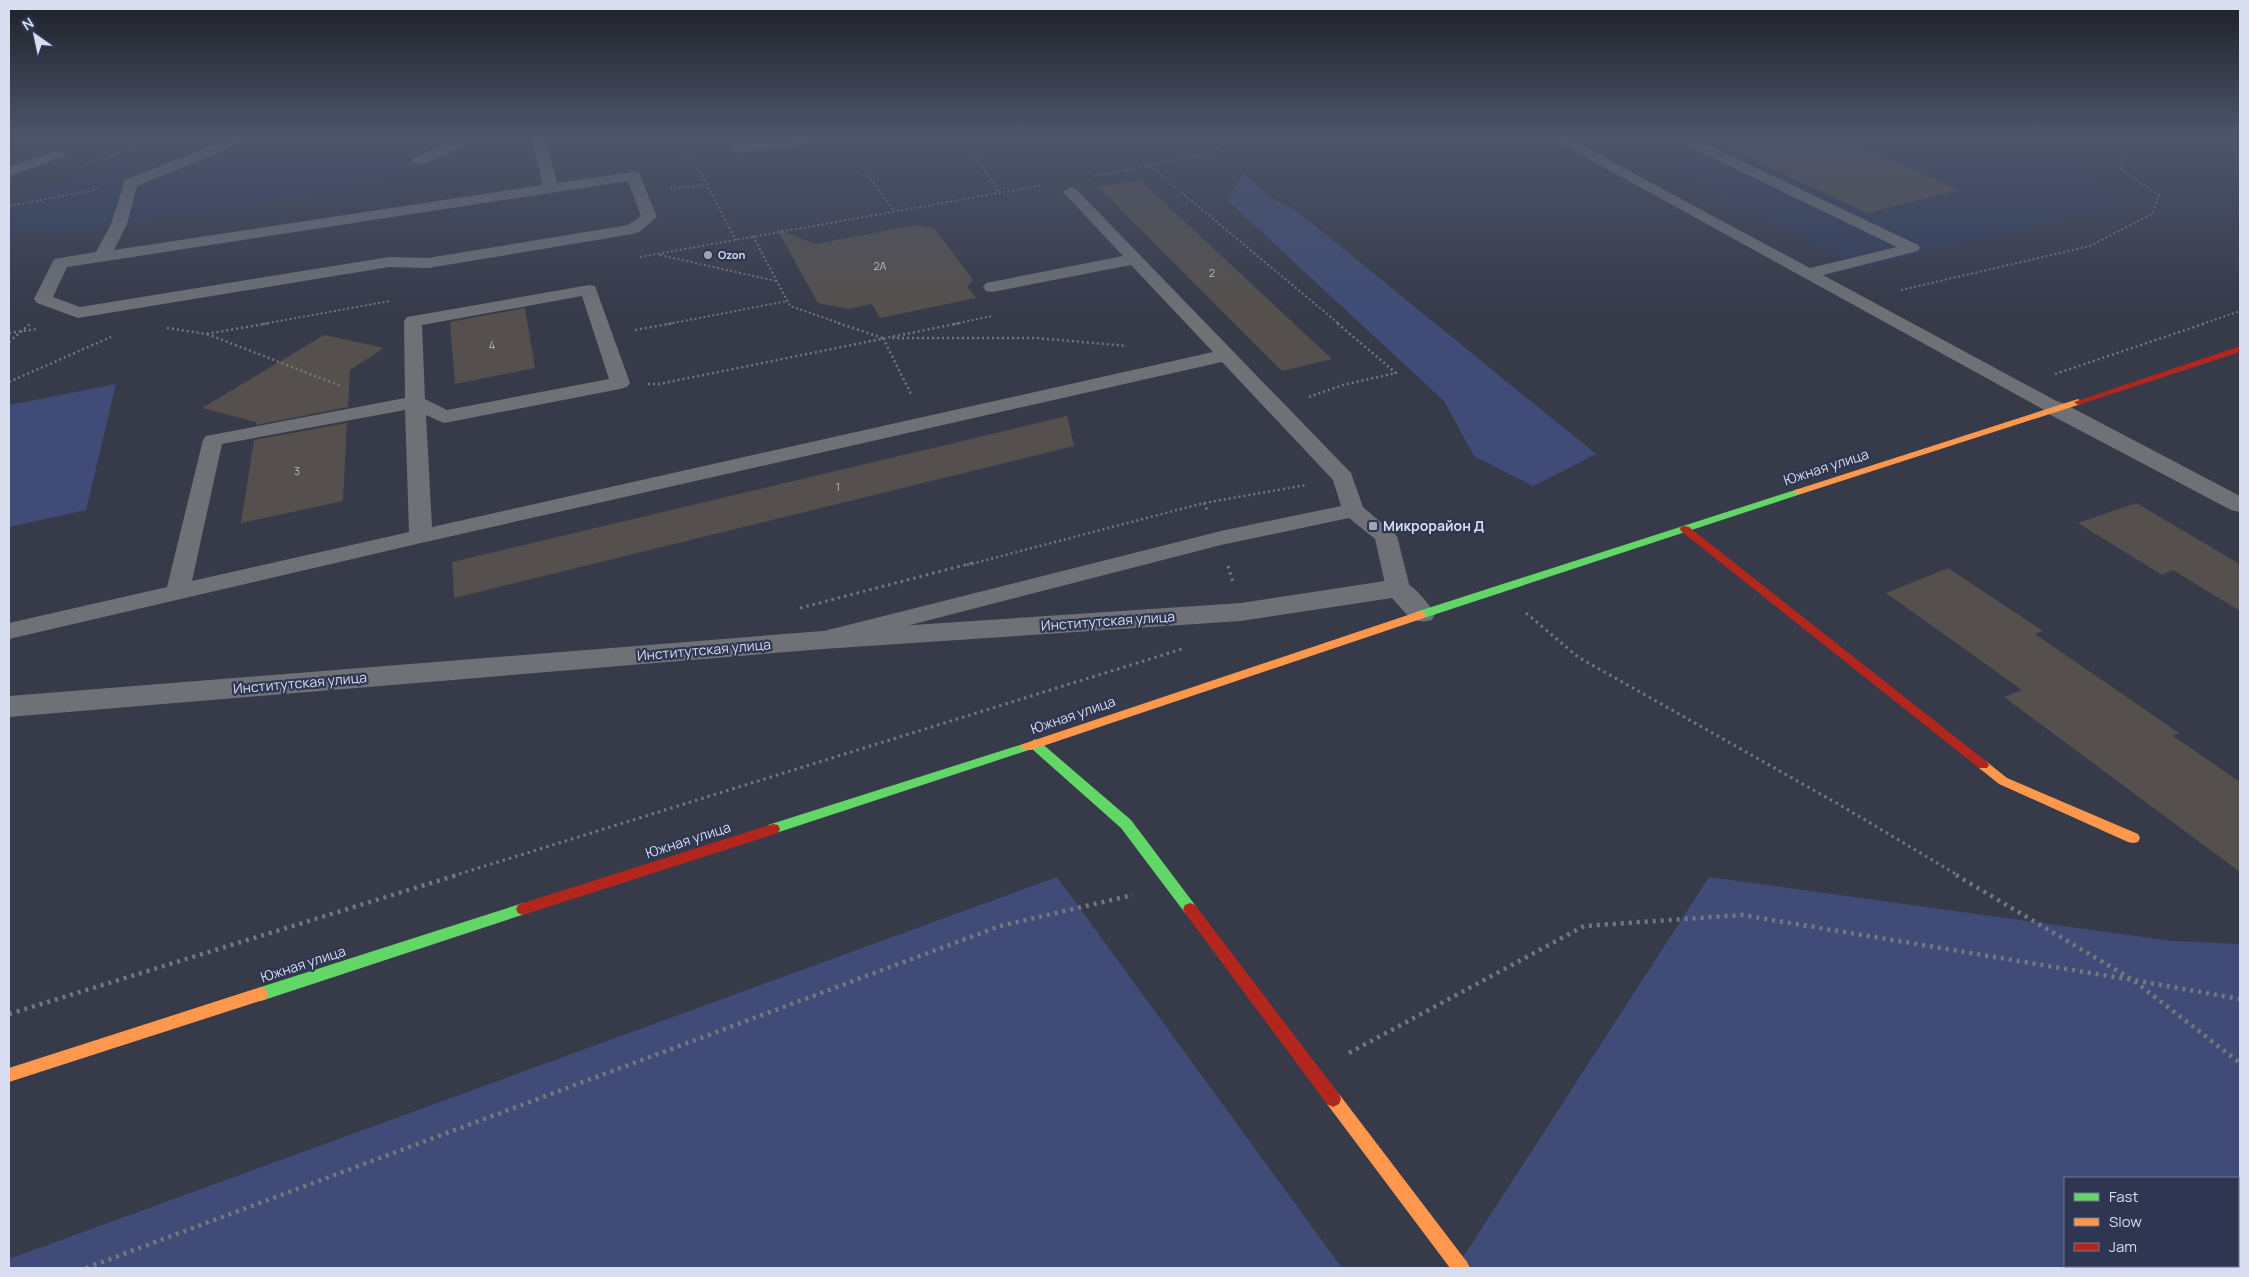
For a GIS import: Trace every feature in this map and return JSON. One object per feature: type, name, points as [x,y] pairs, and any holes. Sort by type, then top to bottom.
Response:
[{"type":"street","name":"Южная улица","points":[[9,1075],[1035,744],[1422,614],[2240,349]]},
{"type":"street","points":[[2055,408],[2240,505]]},
{"type":"street","points":[[1685,529],[2003,781],[2133,838]]},
{"type":"street","points":[[1398,588],[1422,614]]},
{"type":"street","name":"Институтская улица","points":[[9,707],[823,640],[1240,612],[1398,588]]},
{"type":"street","points":[[1035,744],[1126,824],[1461,1268]]},
{"type":"lane","points":[[103,256],[119,224],[126,197]]},
{"type":"lane","points":[[500,197],[60,263],[43,299],[78,313],[389,262],[428,263],[633,229],[649,217],[642,197]]},
{"type":"lane","points":[[1075,197],[1343,478],[1353,510],[1386,536],[1398,588]]},
{"type":"lane","points":[[1666,197],[2055,408]]},
{"type":"lane","points":[[1805,197],[1912,248],[1808,274]]},
{"type":"lane","points":[[992,287],[1136,259]]},
{"type":"lane","points":[[177,593],[213,440],[415,402],[444,416],[620,383],[589,290],[413,321],[415,402],[421,536]]},
{"type":"lane","points":[[9,631],[421,536],[1226,356]]},
{"type":"lane","points":[[823,640],[1221,538],[1353,510]]},
{"type":"path","points":[[9,206],[58,197]]},
{"type":"path","points":[[713,197],[736,240]]},
{"type":"path","points":[[884,197],[894,211]]},
{"type":"path","points":[[638,258],[974,197]]},
{"type":"path","points":[[1187,197],[1317,304],[1396,373],[1343,385],[1276,408]]},
{"type":"path","points":[[1898,291],[2090,246],[2152,214],[2158,197]]},
{"type":"path","points":[[753,236],[790,306],[883,338],[1036,338],[1131,347]]},
{"type":"path","points":[[657,254],[777,282]]},
{"type":"path","points":[[206,334],[392,301]]},
{"type":"path","points":[[605,336],[787,301]]},
{"type":"path","points":[[2018,388],[2240,311]]},
{"type":"path","points":[[620,383],[659,384],[1000,314]]},
{"type":"path","points":[[9,334],[46,327]]},
{"type":"path","points":[[159,327],[206,334],[392,406]]},
{"type":"path","points":[[9,342],[19,332]]},
{"type":"path","points":[[9,382],[114,336]]},
{"type":"path","points":[[883,338],[925,423]]},
{"type":"path","points":[[791,611],[1204,503],[1343,478]]},
{"type":"path","points":[[1204,503],[1221,538],[1240,612]]},
{"type":"path","points":[[1498,590],[1578,657],[1840,805],[2133,980],[2240,1063]]},
{"type":"path","points":[[9,1014],[1184,649]]},
{"type":"path","points":[[86,1268],[1000,926],[1173,886]]},
{"type":"path","points":[[1313,1072],[1584,926],[1742,915],[2240,999]]},
{"type":"shaded area","points":[[23,197],[300,197],[43,236],[46,229],[9,235],[9,223]]},
{"type":"shaded area","points":[[1229,197],[1271,197],[1298,212],[1596,454],[1533,486],[1474,456],[1444,401],[1227,200]]},
{"type":"shaded area","points":[[1722,197],[2117,197],[2123,205],[1862,269]]},
{"type":"shaded area","points":[[116,384],[86,510],[9,527],[9,405]]},
{"type":"shaded area","points":[[1057,877],[1342,1268],[9,1268],[9,1259]]},
{"type":"shaded area","points":[[1709,877],[2172,941],[2240,944],[2240,1268],[1456,1268]]},
{"type":"building","points":[[1108,197],[1158,197],[1332,359],[1282,371]]},
{"type":"building","points":[[1832,197],[1933,197],[1867,213]]},
{"type":"building","points":[[916,225],[934,228],[973,280],[967,287],[976,298],[880,318],[872,304],[849,309],[818,303],[777,229],[815,244]]},
{"type":"building","points":[[525,308],[535,368],[455,384],[450,322]]},
{"type":"building","points":[[324,335],[384,348],[350,370],[348,407],[256,425],[256,422],[202,408]]},
{"type":"building","points":[[1067,416],[1074,446],[454,598],[452,562]]},
{"type":"building","points":[[347,423],[343,501],[241,523],[254,440]]},
{"type":"building","points":[[2136,503],[2240,564],[2240,611],[2173,570],[2162,575],[2078,523]]},
{"type":"building","points":[[1948,568],[2043,631],[2035,634],[2179,733],[2173,736],[2240,782],[2240,872],[2004,697],[2022,690],[1886,593]]},
{"type":"traffic: fast","points":[[1420,615],[1798,492]]},
{"type":"traffic: fast","points":[[1035,744],[1126,824],[1190,909]]},
{"type":"traffic: fast","points":[[773,829],[1027,747]]},
{"type":"traffic: fast","points":[[261,994],[523,909]]},
{"type":"traffic: slow","points":[[1798,492],[2078,402]]},
{"type":"traffic: slow","points":[[1027,747],[1420,615]]},
{"type":"traffic: slow","points":[[1983,765],[2003,781],[2133,838]]},
{"type":"traffic: slow","points":[[9,1075],[261,994]]},
{"type":"traffic: slow","points":[[1333,1099],[1461,1268]]},
{"type":"traffic: jam","points":[[2078,402],[2240,349]]},
{"type":"traffic: jam","points":[[1685,529],[1983,765]]},
{"type":"traffic: jam","points":[[523,909],[773,829]]},
{"type":"traffic: jam","points":[[1190,909],[1333,1099]]},
{"type":"place","name":"Ozon","points":[[708,255]]},
{"type":"place","name":"Микрорайон Д","points":[[1373,526]]}]
